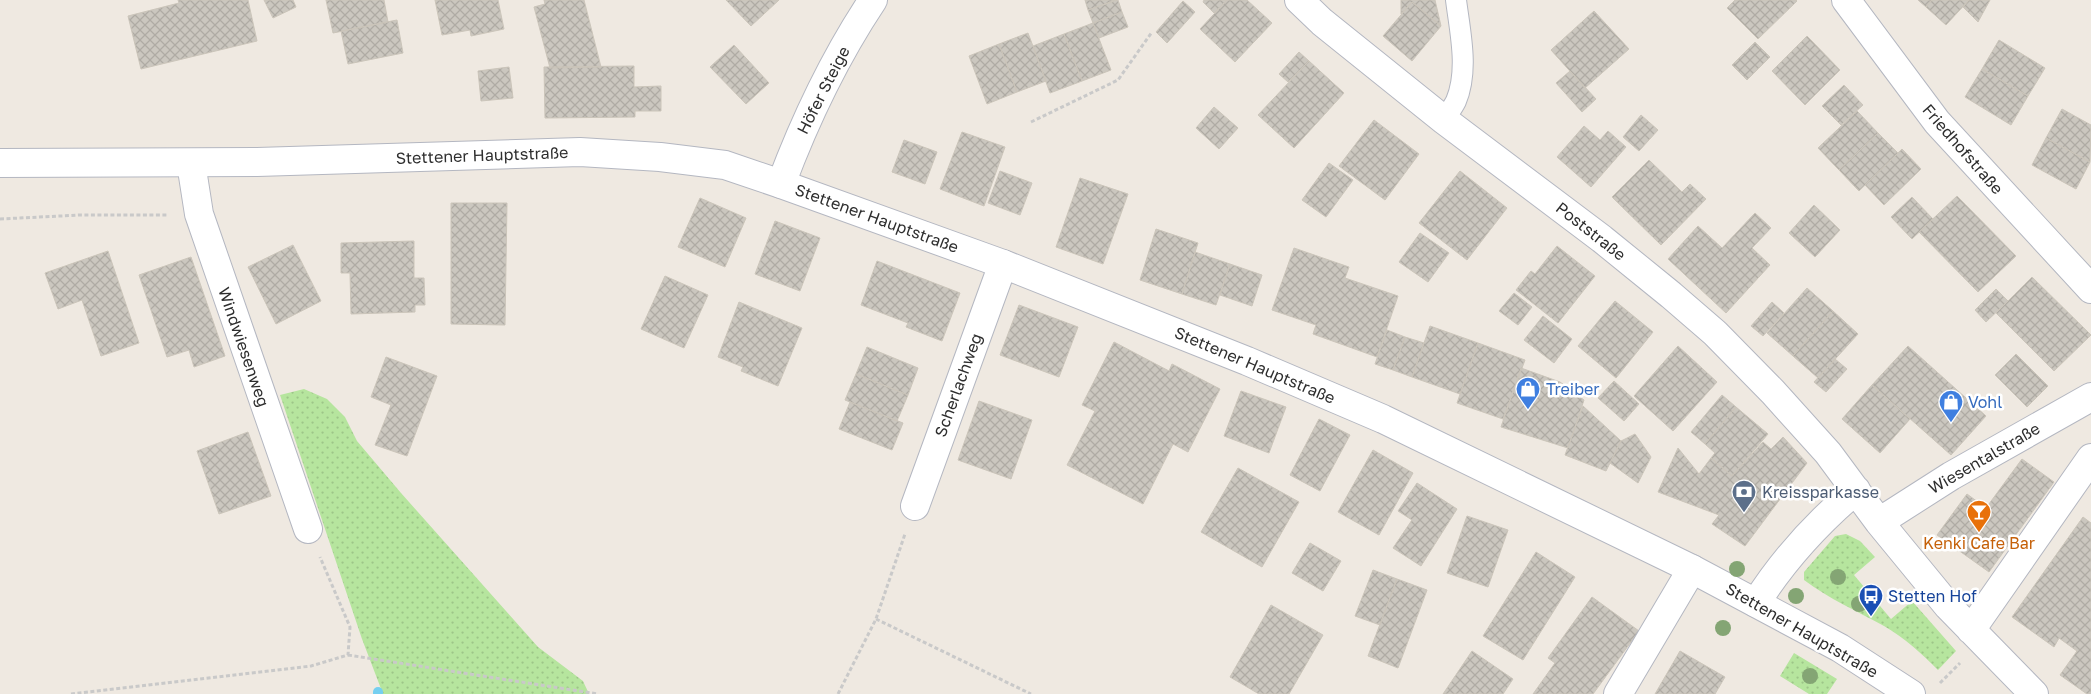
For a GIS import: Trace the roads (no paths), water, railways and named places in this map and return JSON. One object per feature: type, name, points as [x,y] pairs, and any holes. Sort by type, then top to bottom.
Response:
[{"type":"street","name":"Höfer Steige","points":[[781,184],[798,140],[833,68],[873,0]]},
{"type":"street","name":"Poststraße","points":[[1300,0],[1322,22],[1444,120],[1602,239],[1700,320],[1773,392],[1828,453],[1879,522],[1948,606],[2034,694]]},
{"type":"street","name":"Friedhofstraße","points":[[1846,0],[1937,122],[2091,289]]},
{"type":"street","name":"Stettener Hauptstraße","points":[[0,164],[257,162],[580,152],[660,157],[725,166],[781,184],[1003,264],[1247,361],[1383,419],[1692,569],[1923,691]]},
{"type":"street","name":"Windwiesenweg","points":[[191,163],[199,214],[308,529]]},
{"type":"street","name":"Scherlachweg","points":[[915,506],[1003,264]]},
{"type":"street","name":"Wiesentalstraße","points":[[1879,522],[1951,476],[2091,398]]},
{"type":"street","points":[[1976,636],[2091,458]]},
{"type":"street","points":[[1756,603],[1769,581],[1824,517],[1856,490]]},
{"type":"street","points":[[1618,694],[1692,569]]},
{"type":"lane","points":[[1444,120],[1456,101],[1462,79],[1462,50],[1456,0]]},
{"type":"place","name":"Treiber","points":[[1528,410]]},
{"type":"place","name":"Vohl","points":[[1951,423]]},
{"type":"place","name":"Kreissparkasse","points":[[1744,513]]},
{"type":"place","name":"Kenki Cafe Bar","points":[[1979,533]]},
{"type":"place","name":"Stetten Hof","points":[[1871,617]]}]
